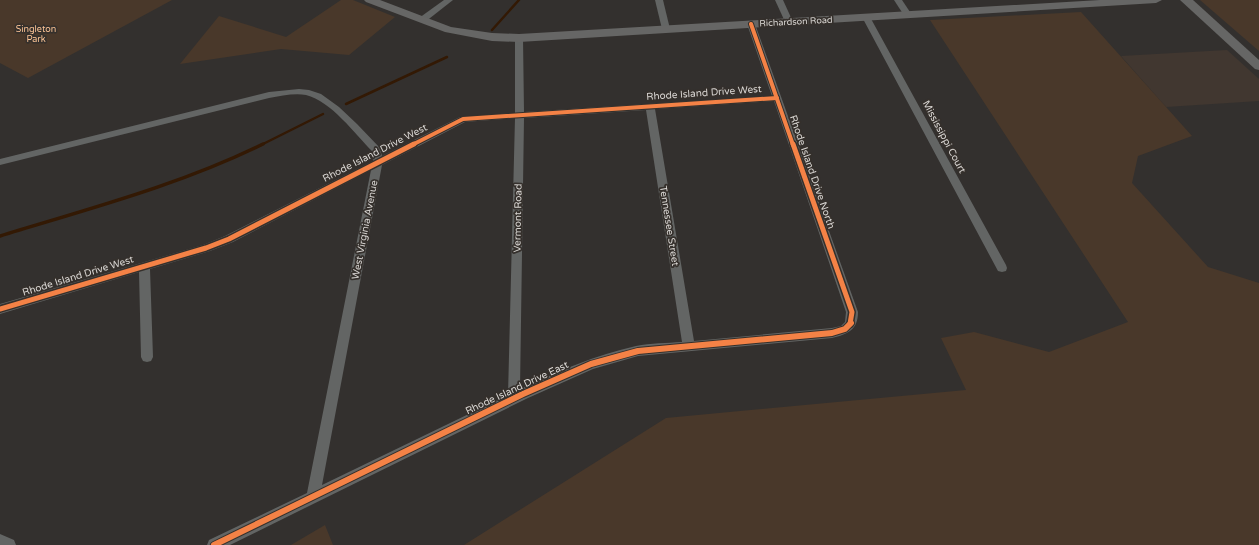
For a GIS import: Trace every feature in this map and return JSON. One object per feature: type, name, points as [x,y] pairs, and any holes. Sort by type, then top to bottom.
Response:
[{"type":"street","name":"Richardson Road","points":[[370,0],[449,30],[473,35],[519,38],[1156,0]]},
{"type":"street","points":[[422,20],[449,0]]},
{"type":"street","points":[[659,0],[666,29]]},
{"type":"street","points":[[779,0],[789,22]]},
{"type":"street","points":[[898,0],[908,15]]},
{"type":"street","points":[[1186,0],[1259,66]]},
{"type":"street","name":"Mississippi Court","points":[[866,17],[1002,268]]},
{"type":"street","name":"Rhode Island Drive North","points":[[751,24],[852,312],[850,326]]},
{"type":"street","name":"Vermont Road","points":[[514,399],[520,114],[519,38]]},
{"type":"street","points":[[0,162],[269,95],[298,92],[319,96],[330,104],[377,150],[378,161]]},
{"type":"street","name":"Rhode Island Drive West","points":[[0,309],[206,248],[229,239],[378,161],[463,119],[777,98]]},
{"type":"street","name":"Tennessee Street","points":[[650,106],[689,346]]},
{"type":"street","name":"West Virginia Avenue","points":[[314,497],[378,161]]},
{"type":"street","points":[[144,266],[147,357]]},
{"type":"street","name":"Rhode Island Drive East","points":[[214,545],[589,364],[638,351],[832,333],[843,331],[850,326]]},
{"type":"street","points":[[0,541],[9,545]]},
{"type":"shaded area","points":[[1227,50],[1259,79],[1259,101],[1166,107],[1121,56]]},
{"type":"green space","name":"Singleton Park","points":[[0,0],[172,0],[28,78],[0,63]]},
{"type":"green space","points":[[341,0],[353,0],[395,17],[349,55],[281,49],[180,64],[219,16],[286,37]]},
{"type":"green space","points":[[1200,0],[1259,0],[1259,51]]},
{"type":"green space","points":[[1081,12],[1192,136],[1138,156],[1132,183],[1208,267],[1259,283],[1259,545],[464,545],[666,418],[966,390],[941,338],[974,332],[1049,352],[1128,322],[930,20]]},
{"type":"green space","points":[[325,525],[333,545],[291,545]]},
{"type":"waterway","points":[[492,30],[519,0]]},
{"type":"waterway","points":[[346,104],[447,57]]},
{"type":"waterway","points":[[263,144],[323,114]]},
{"type":"waterway","points":[[0,236],[167,184],[231,159],[263,144]]},
{"type":"cycle path","points":[[214,545],[523,394],[591,364],[638,351],[832,333],[841,331],[848,327],[851,322],[852,312],[751,24]]},
{"type":"cycle path","points":[[0,309],[206,248],[229,239],[463,119],[777,98]]}]
